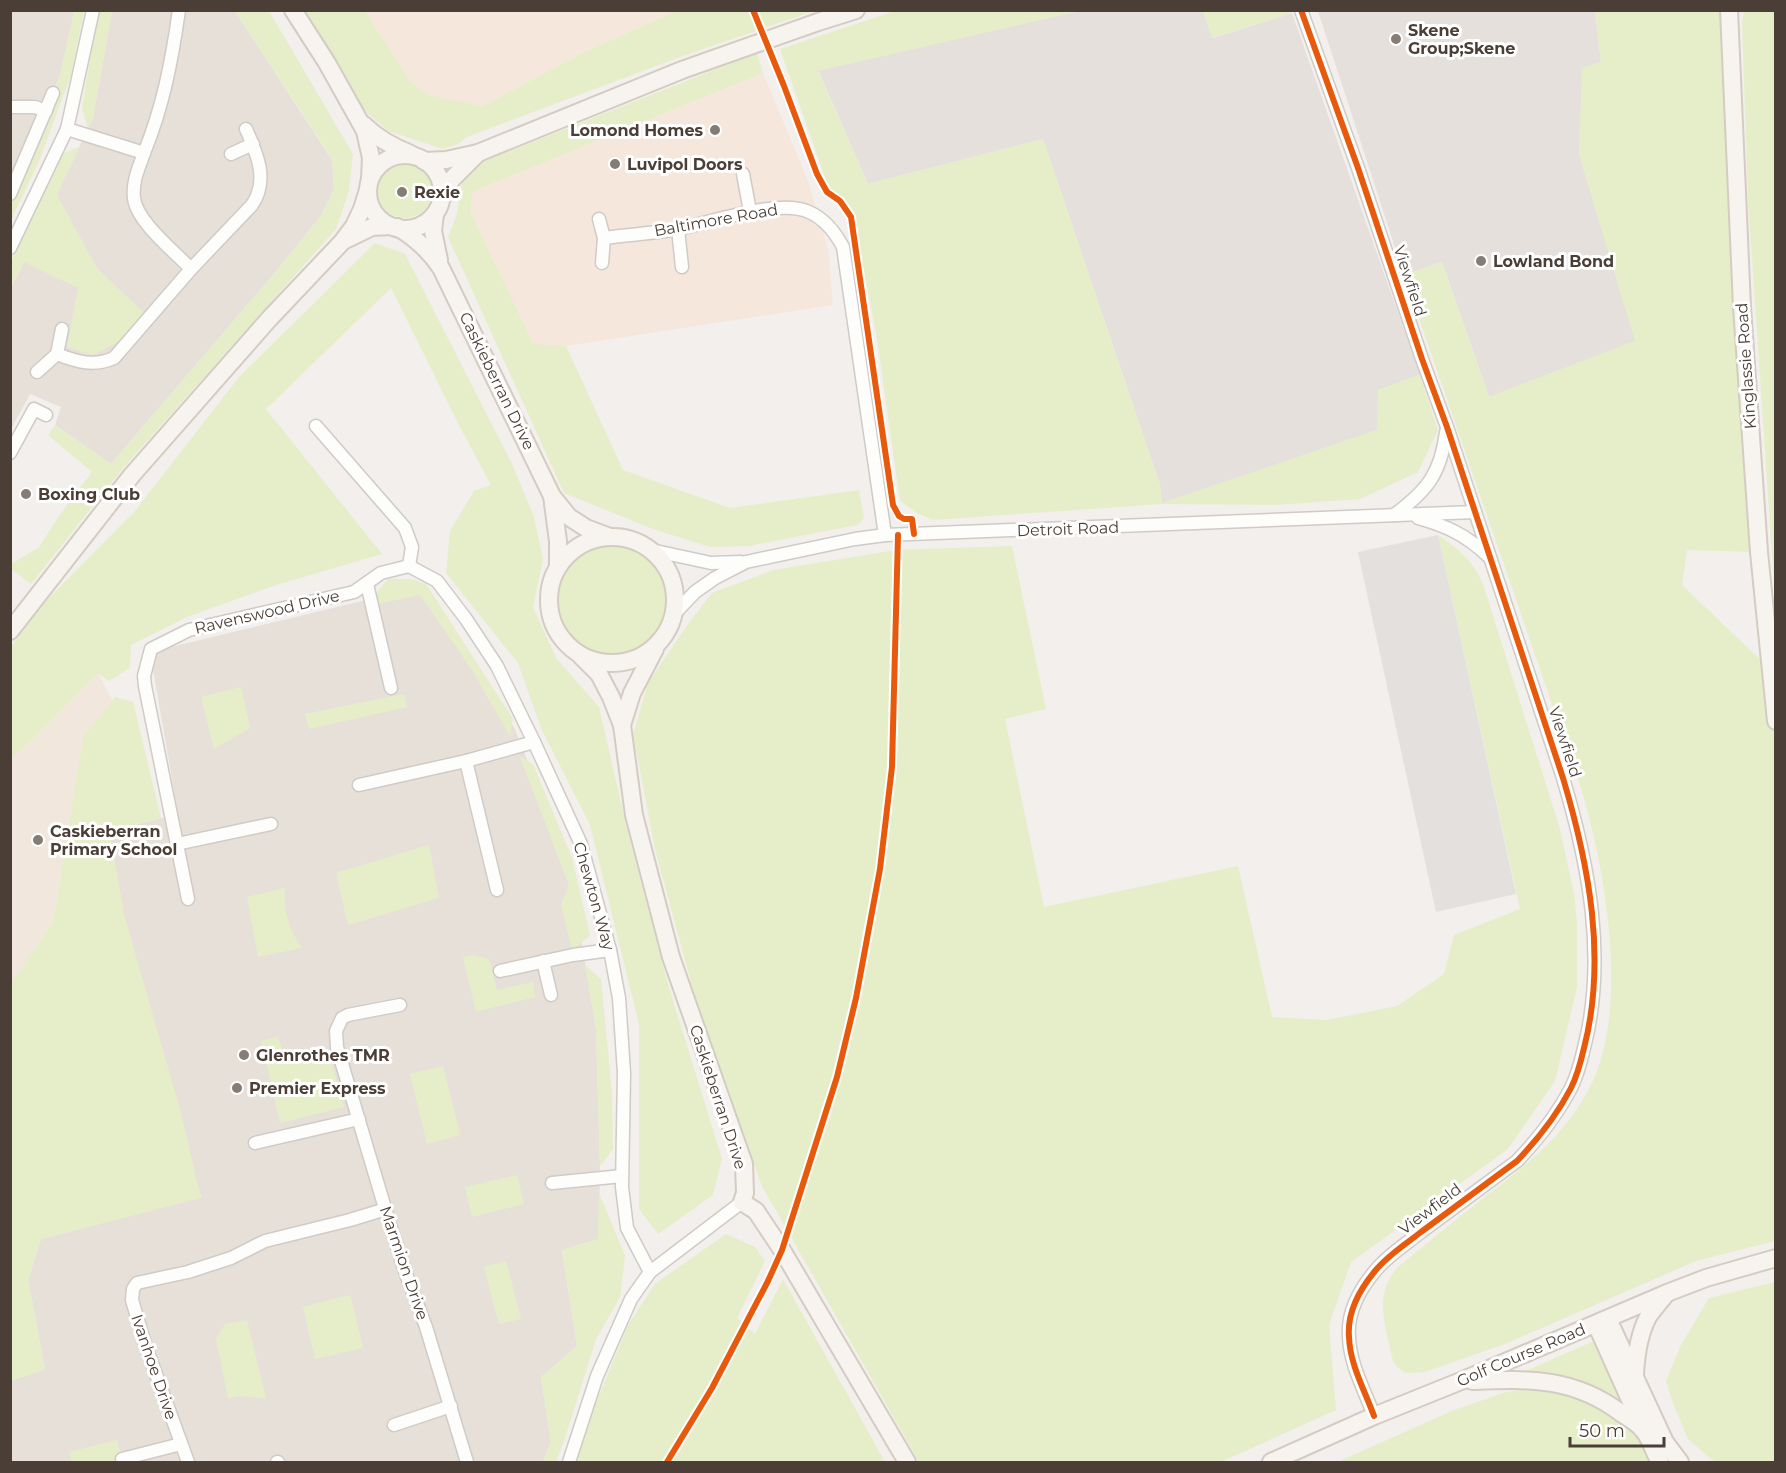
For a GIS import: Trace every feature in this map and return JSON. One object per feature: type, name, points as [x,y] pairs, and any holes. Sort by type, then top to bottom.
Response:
[{"type":"street","points":[[10,249],[67,129],[93,10]]},
{"type":"street","points":[[179,10],[169,77],[156,124],[135,181],[134,197],[137,209],[146,223],[191,269]]},
{"type":"street","points":[[293,10],[327,63],[365,131],[369,144],[370,202],[375,214],[413,237],[429,250],[441,268]]},
{"type":"street","points":[[10,631],[132,475],[270,318],[342,242],[354,226],[377,168],[387,159],[406,155],[420,159],[446,159],[478,153],[682,70],[856,10]]},
{"type":"street","name":"Viewfield","points":[[1301,10],[1359,168],[1563,778],[1586,866],[1595,957],[1592,1012],[1580,1062],[1572,1086],[1552,1121],[1534,1143],[1509,1167],[1377,1268],[1360,1293],[1352,1314],[1349,1338],[1354,1364],[1374,1416]]},
{"type":"street","name":"Kinglassie Road","points":[[1729,10],[1742,307],[1759,552],[1776,721]]},
{"type":"street","points":[[10,194],[53,93]]},
{"type":"street","points":[[10,107],[35,107],[46,111]]},
{"type":"street","points":[[357,116],[372,134],[420,159],[434,169],[442,187],[433,231],[441,268]]},
{"type":"street","points":[[67,129],[144,153]]},
{"type":"street","points":[[57,354],[83,363],[104,363],[114,358],[191,269],[252,205],[257,197],[261,181],[260,167],[246,129]]},
{"type":"street","points":[[231,153],[253,144]]},
{"type":"street","points":[[441,197],[452,179],[478,153]]},
{"type":"street","points":[[744,174],[750,211]]},
{"type":"street","name":"Baltimore Road","points":[[604,238],[678,229],[750,211],[784,208],[807,211],[824,221],[836,234],[843,247],[885,536]]},
{"type":"street","points":[[342,242],[372,227],[403,229],[415,227],[427,222],[435,214]]},
{"type":"street","points":[[599,219],[604,238],[602,263]]},
{"type":"street","points":[[678,229],[682,267]]},
{"type":"street","name":"Caskieberran Drive","points":[[441,268],[552,496],[569,517],[586,528],[611,537]]},
{"type":"street","points":[[37,372],[57,354],[62,329]]},
{"type":"street","points":[[10,453],[34,409],[46,415]]},
{"type":"street","points":[[316,426],[405,528],[412,547],[409,566]]},
{"type":"street","points":[[1393,516],[1420,495],[1432,479],[1442,458],[1447,427]]},
{"type":"street","name":"Caskieberran Drive","points":[[552,496],[558,541],[558,567]]},
{"type":"street","name":"Detroit Road","points":[[651,550],[711,563],[746,562],[821,546],[885,536],[1475,512]]},
{"type":"street","name":"Detroit Road","points":[[1407,515],[1462,534],[1491,559]]},
{"type":"street","points":[[611,537],[632,540],[651,550],[667,567],[672,578],[676,602],[671,626],[657,645],[644,656],[629,662],[613,664],[596,662],[581,656],[567,645],[557,632],[551,616],[549,599],[558,567],[568,555],[581,545],[595,539],[611,537]]},
{"type":"street","name":"Detroit Road","points":[[674,614],[715,578],[746,562]]},
{"type":"street","name":"Ravenswood Drive","points":[[188,899],[144,676],[151,649],[189,630],[354,592],[381,573],[409,566]]},
{"type":"street","name":"Chewton Way","points":[[409,566],[436,581],[466,619],[497,666],[581,844],[610,950],[619,998],[624,1073],[622,1176],[627,1228],[650,1272]]},
{"type":"street","points":[[367,584],[391,688]]},
{"type":"street","name":"Caskieberran Drive","points":[[622,726],[632,693],[657,645]]},
{"type":"street","name":"Caskieberran Drive","points":[[581,656],[599,674],[622,726],[634,815],[671,957],[744,1164],[745,1192],[742,1202]]},
{"type":"street","points":[[359,785],[466,761],[534,742]]},
{"type":"street","points":[[466,761],[497,890]]},
{"type":"street","points":[[177,844],[271,824]]},
{"type":"street","points":[[500,971],[610,950]]},
{"type":"street","points":[[543,961],[551,995]]},
{"type":"street","name":"Marmion Drive","points":[[400,1005],[342,1018],[336,1031],[338,1047],[386,1209],[451,1406],[467,1462]]},
{"type":"street","points":[[255,1143],[359,1119]]},
{"type":"street","points":[[552,1183],[622,1176]]},
{"type":"street","points":[[569,1462],[597,1376],[631,1299],[650,1272],[742,1202],[756,1211],[768,1227],[907,1462]]},
{"type":"street","name":"Ivanhoe Drive","points":[[188,1462],[142,1333],[132,1300],[132,1289],[137,1283],[188,1272],[231,1258],[265,1241],[386,1209]]},
{"type":"street","name":"Golf Course Road","points":[[1271,1462],[1666,1293],[1706,1278],[1776,1258]]},
{"type":"street","points":[[1635,1375],[1643,1329],[1648,1317],[1666,1293]]},
{"type":"street","points":[[1602,1321],[1635,1375],[1665,1442],[1680,1462]]},
{"type":"street","points":[[1602,1321],[1643,1430],[1660,1462]]},
{"type":"street","points":[[1461,1381],[1512,1380],[1559,1384],[1597,1397],[1643,1430]]},
{"type":"street","points":[[394,1425],[451,1406]]},
{"type":"street","points":[[122,1460],[181,1444]]},
{"type":"shaded area","points":[[672,10],[672,13],[584,52],[483,106],[429,95],[410,81],[365,11]]},
{"type":"shaded area","points":[[11,11],[78,11],[66,71],[11,216]]},
{"type":"shaded area","points":[[112,11],[235,11],[332,160],[334,190],[320,217],[273,275],[111,464],[55,425],[61,407],[30,394],[11,429],[11,288],[93,118]]},
{"type":"shaded area","points":[[1079,11],[1203,11],[1213,38],[1292,13],[1420,375],[1378,390],[1378,430],[1162,504],[1160,485],[1043,139],[868,184],[818,70]]},
{"type":"shaded area","points":[[1318,11],[1595,11],[1601,62],[1579,154],[1636,341],[1489,397],[1442,262],[1404,275]]},
{"type":"shaded area","points":[[763,73],[808,181],[828,249],[833,305],[566,346],[533,343],[471,213],[472,192]]},
{"type":"shaded area","points":[[1438,535],[1516,894],[1436,912],[1358,552]]},
{"type":"shaded area","points":[[420,587],[514,727],[569,864],[596,1029],[600,1166],[599,1239],[562,1250],[577,1346],[541,1377],[551,1442],[543,1462],[11,1462],[10,1381],[45,1369],[28,1280],[41,1239],[201,1197],[124,915],[109,831],[178,814],[150,652]]},
{"type":"shaded area","name":"Caskieberran Primary School","points":[[98,673],[113,702],[83,737],[53,922],[11,983],[11,758],[23,749]]},
{"type":"green space","points":[[898,10],[1079,11],[818,71],[868,184],[1043,139],[1160,485],[1162,503],[1377,430],[1378,390],[1420,375],[1438,430],[1418,472],[1360,499],[1275,505],[1162,504],[933,520],[917,513],[900,501],[877,339],[852,208],[828,186],[780,49]]},
{"type":"green space","points":[[1291,10],[1292,13],[1212,38],[1203,11]]},
{"type":"green space","points":[[74,11],[84,11],[71,75],[39,161],[11,220],[11,194],[60,74]]},
{"type":"green space","points":[[98,11],[112,11],[93,118],[88,128],[82,108]]},
{"type":"green space","points":[[235,11],[269,11],[353,154],[349,191],[336,229],[124,467],[31,584],[11,569],[11,564],[39,547],[92,472],[48,435],[55,425],[111,464],[273,275],[320,217],[334,190],[332,159]]},
{"type":"green space","points":[[300,11],[365,11],[410,81],[429,95],[483,106],[584,52],[672,13],[672,11],[814,11],[680,57],[467,137],[458,144],[443,149],[388,131],[364,110]]},
{"type":"green space","points":[[1595,11],[1729,11],[1759,552],[1687,550],[1682,585],[1771,670],[1776,721],[1775,1241],[1696,1261],[1505,1344],[1425,1372],[1405,1373],[1393,1361],[1383,1312],[1385,1289],[1390,1278],[1398,1267],[1521,1168],[1559,1132],[1578,1108],[1590,1086],[1600,1062],[1607,1031],[1611,997],[1609,925],[1597,852],[1581,788],[1404,275],[1442,262],[1489,397],[1635,341],[1579,154],[1582,68],[1601,62]]},
{"type":"green space","points":[[1744,11],[1775,11],[1775,600],[1748,199],[1742,23]]},
{"type":"green space","points":[[757,53],[763,73],[472,192],[471,213],[533,343],[566,346],[623,470],[730,508],[859,490],[864,518],[857,525],[749,546],[710,547],[653,529],[564,493],[448,237],[457,214],[462,180],[482,162]]},
{"type":"green space","points":[[79,147],[57,195],[97,268],[145,314],[127,337],[93,355],[67,347],[78,288],[24,262],[11,288],[11,261],[64,153]]},
{"type":"green space","points":[[400,162],[410,162],[425,170],[431,179],[433,190],[431,201],[425,210],[410,218],[400,218],[389,213],[382,206],[377,195],[377,185],[382,174],[389,167]]},
{"type":"green space","points":[[375,243],[405,254],[512,464],[534,517],[543,559],[533,607],[556,658],[599,707],[627,829],[667,981],[722,1159],[713,1195],[658,1234],[639,1209],[639,1024],[590,825],[541,728],[518,663],[446,573],[450,531],[474,491],[491,485],[391,288],[266,409],[382,554],[273,586],[187,617],[131,645],[130,668],[109,681],[98,673],[23,749],[11,758],[11,647],[44,600],[46,601],[135,511],[239,377]]},
{"type":"green space","points":[[1438,535],[1465,556],[1483,584],[1560,829],[1574,894],[1577,922],[1577,987],[1555,1081],[1508,1149],[1351,1262],[1329,1325],[1336,1410],[1221,1462],[919,1462],[762,1186],[699,1012],[655,849],[633,734],[648,683],[712,593],[773,570],[896,550],[1012,546],[1046,709],[1005,719],[1044,907],[1238,866],[1272,1017],[1327,1020],[1397,1006],[1444,974],[1454,935],[1520,909]]},
{"type":"green space","points":[[602,545],[633,549],[652,562],[664,582],[667,605],[661,627],[647,644],[637,649],[614,654],[594,652],[580,645],[563,623],[559,610],[559,595],[568,568],[577,557]]},
{"type":"green space","points":[[388,579],[411,579],[426,584],[513,719],[510,736],[472,670],[420,595],[378,604],[377,592]]},
{"type":"green space","points":[[241,687],[250,728],[214,749],[201,697]]},
{"type":"green space","points":[[404,694],[407,707],[309,729],[305,714]]},
{"type":"green space","points":[[115,697],[133,702],[161,818],[109,831],[124,915],[179,1106],[201,1198],[41,1239],[28,1280],[45,1369],[11,1381],[11,983],[53,922],[83,737]]},
{"type":"green space","points":[[520,757],[533,764],[572,858],[590,935],[572,951],[561,904],[568,883]]},
{"type":"green space","points":[[429,845],[439,898],[348,925],[336,873]]},
{"type":"green space","points":[[285,888],[288,920],[302,948],[258,957],[247,897]]},
{"type":"green space","points":[[473,955],[489,959],[497,990],[533,982],[535,997],[476,1012],[463,957]]},
{"type":"green space","points":[[585,965],[601,979],[612,1093],[613,1149],[600,1166],[596,1029]]},
{"type":"green space","points":[[278,1037],[288,1064],[330,1057],[344,1107],[280,1123],[261,1041]]},
{"type":"green space","points":[[443,1066],[460,1135],[427,1144],[410,1074]]},
{"type":"green space","points":[[517,1175],[524,1204],[472,1217],[465,1187]]},
{"type":"green space","points":[[599,1193],[625,1256],[620,1297],[596,1339],[556,1462],[543,1462],[551,1442],[541,1377],[577,1346],[562,1250],[598,1239]]},
{"type":"green space","points":[[726,1234],[755,1247],[765,1261],[737,1318],[755,1334],[783,1279],[885,1462],[572,1462],[628,1325],[655,1284]]},
{"type":"green space","points":[[506,1261],[521,1319],[499,1324],[484,1267]]},
{"type":"green space","points":[[1775,1282],[1775,1462],[1719,1462],[1711,1459],[1688,1439],[1666,1381],[1681,1345],[1709,1298]]},
{"type":"green space","points":[[350,1295],[363,1348],[315,1359],[303,1307]]},
{"type":"green space","points":[[247,1320],[266,1399],[241,1396],[228,1398],[216,1339],[225,1324]]},
{"type":"green space","points":[[1596,1340],[1626,1405],[1521,1373]]},
{"type":"green space","points":[[1559,1384],[1613,1407],[1660,1462],[1339,1462],[1454,1410],[1506,1392]]},
{"type":"green space","points":[[117,1440],[123,1462],[72,1462],[69,1452]]},
{"type":"cycle path","points":[[753,10],[817,174],[827,192],[840,201],[851,217],[893,505],[899,516],[912,519],[914,534]]},
{"type":"cycle path","points":[[1301,10],[1447,427],[1563,778],[1587,878],[1594,946],[1591,1014],[1579,1068],[1566,1098],[1540,1135],[1517,1161],[1380,1265],[1369,1278],[1352,1310],[1349,1328],[1350,1347],[1355,1368],[1374,1416]]},
{"type":"cycle path","points":[[667,1462],[712,1388],[782,1250],[837,1077],[856,998],[880,869],[892,767],[898,535]]},
{"type":"place","name":"Skene Group;Skene","points":[[1396,39]]},
{"type":"place","name":"Lomond Homes","points":[[715,130]]},
{"type":"place","name":"Luvipol Doors","points":[[615,164]]},
{"type":"place","name":"Rexie","points":[[402,192]]},
{"type":"place","name":"Lowland Bond","points":[[1481,261]]},
{"type":"place","name":"Boxing Club","points":[[26,494]]},
{"type":"place","name":"Caskieberran Primary School","points":[[38,840]]},
{"type":"place","name":"Glenrothes TMR","points":[[244,1055]]},
{"type":"place","name":"Premier Express","points":[[237,1088]]}]
